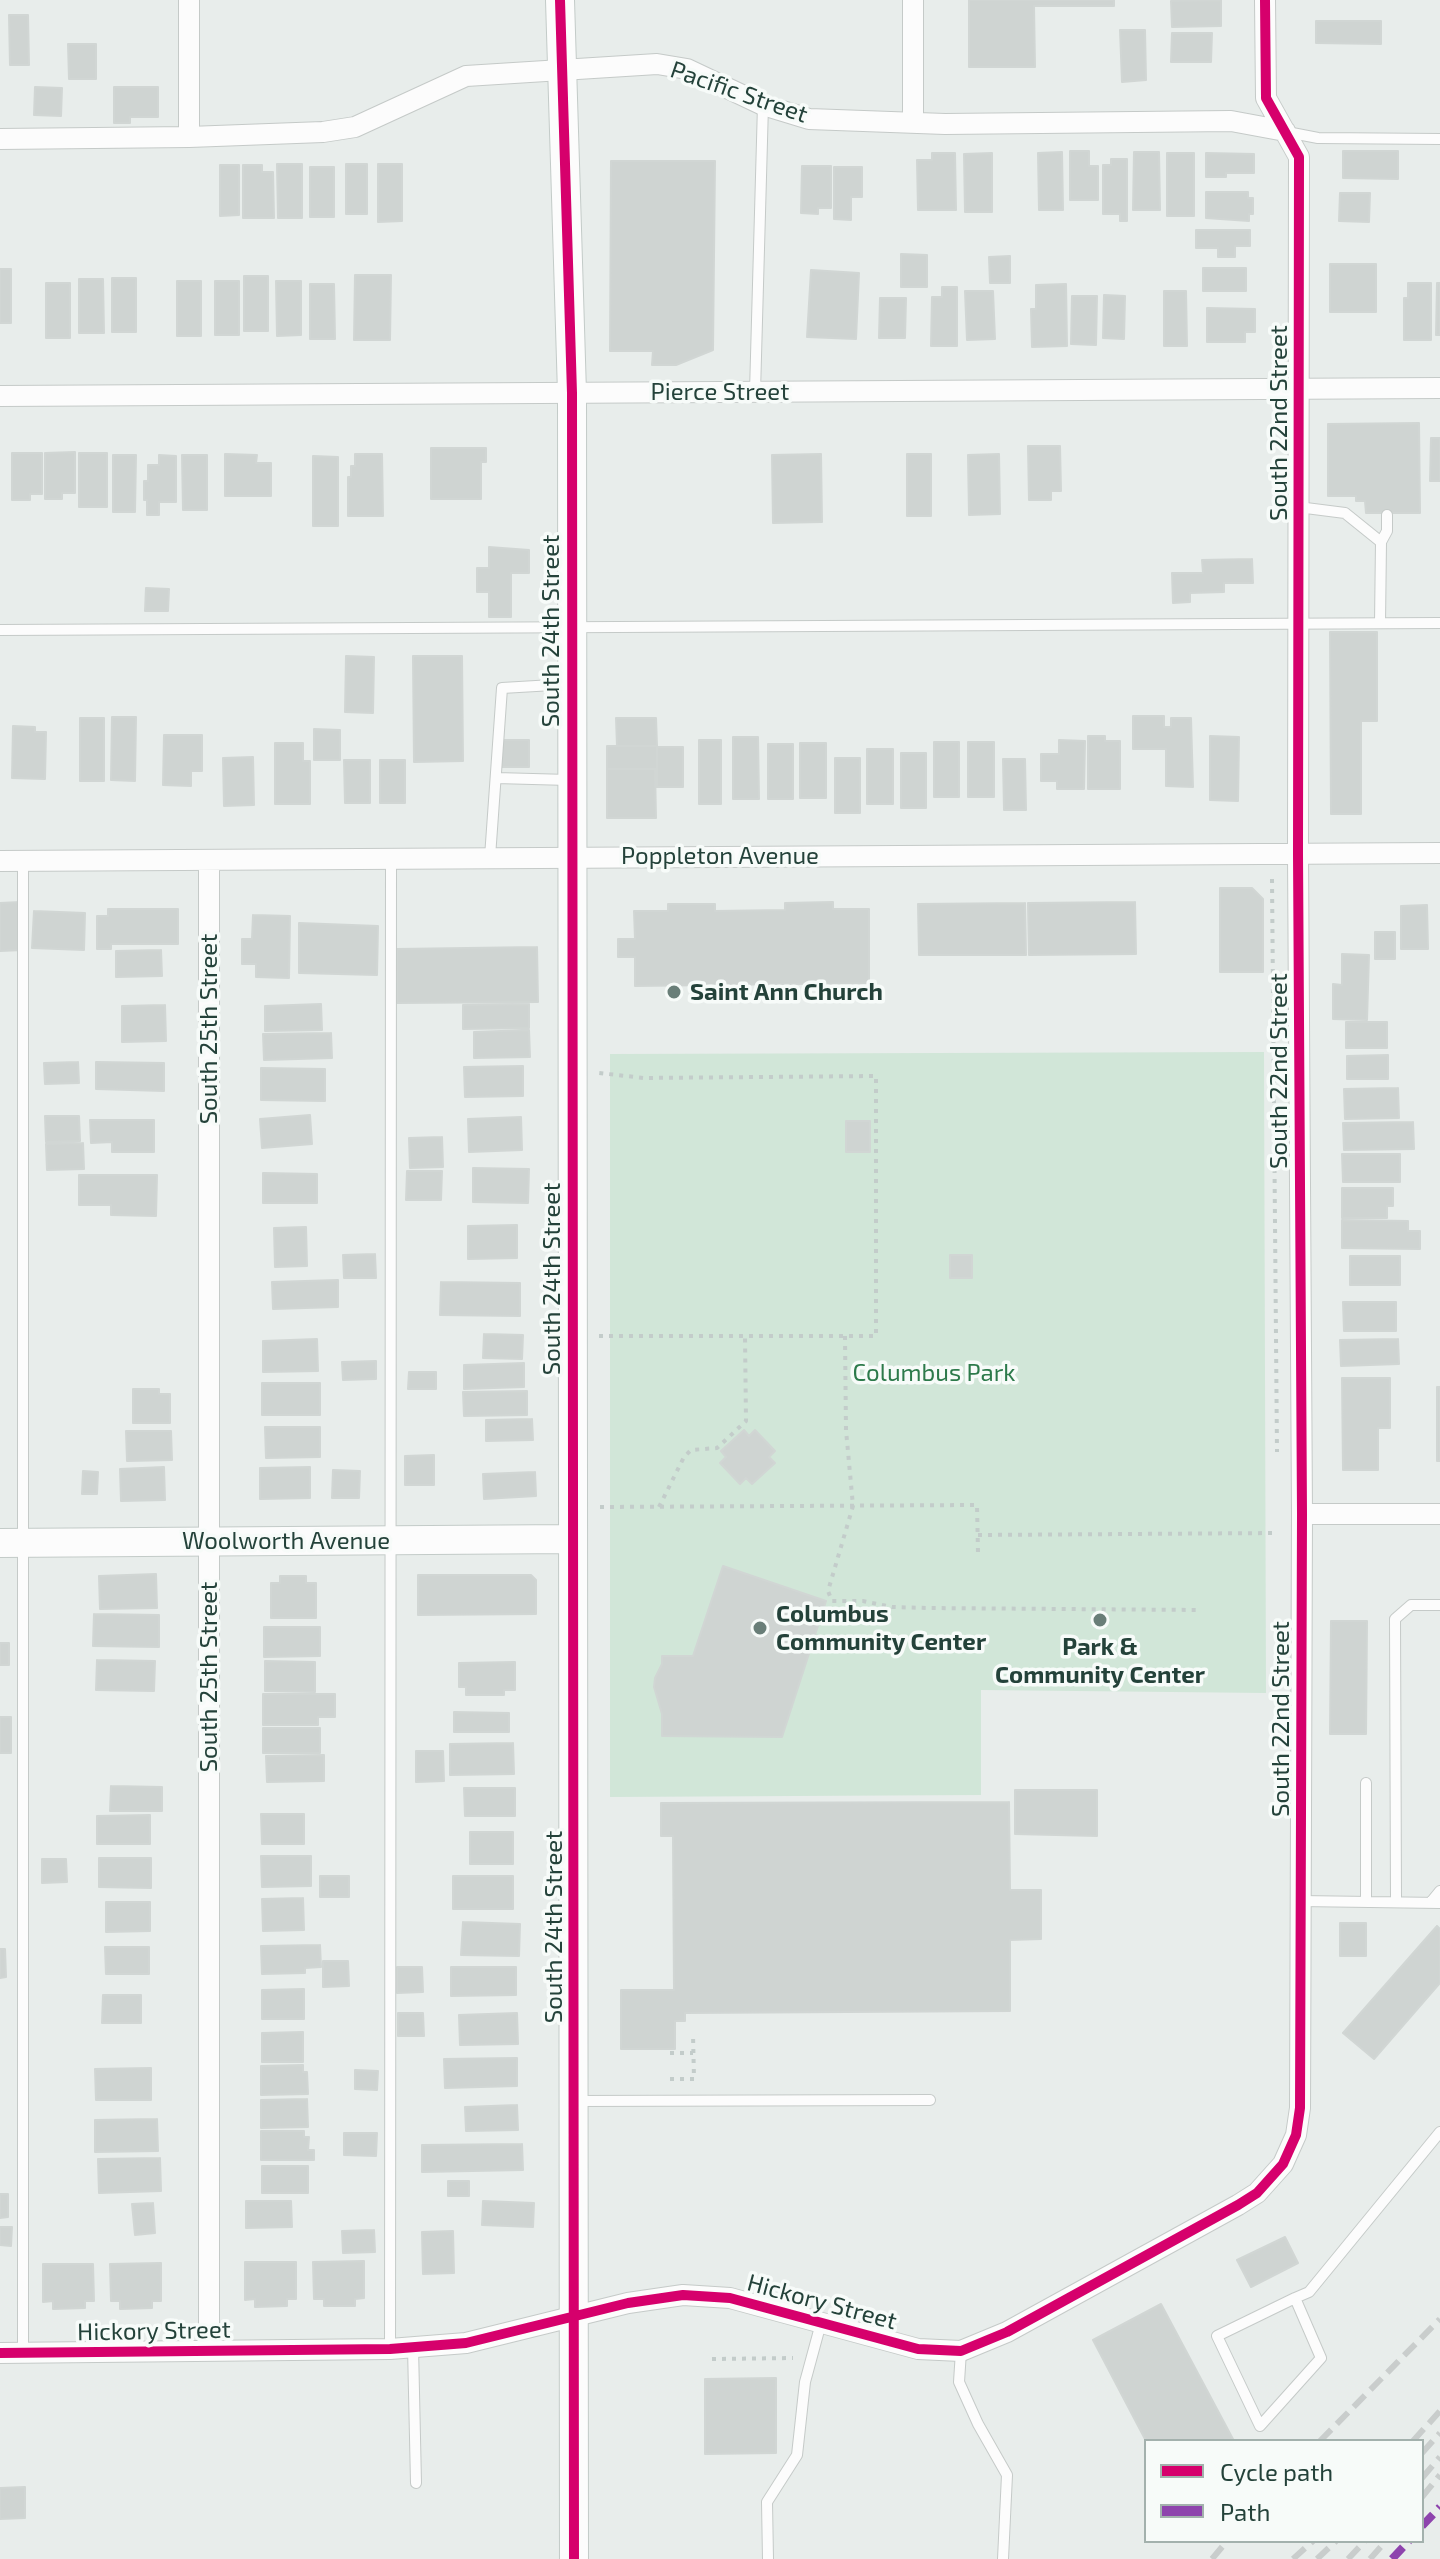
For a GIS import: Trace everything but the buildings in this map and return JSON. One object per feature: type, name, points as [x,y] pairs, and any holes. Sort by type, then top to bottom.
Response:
[{"type":"main road","name":"South 24th Street","points":[[560,0],[572,393],[574,2559]]},
{"type":"main road","name":"Woolworth Avenue","points":[[12,1543],[573,1539]]},
{"type":"street","points":[[189,0],[189,137]]},
{"type":"street","points":[[913,0],[913,121]]},
{"type":"street","name":"South 22nd Street","points":[[1265,0],[1266,98],[1299,157],[1300,2108],[1290,2150]]},
{"type":"street","name":"Pacific Street","points":[[0,139],[323,132],[355,127],[466,76],[563,68],[672,65],[763,105],[809,119],[945,124],[1231,121],[1285,131]]},
{"type":"street","name":"Pierce Street","points":[[0,396],[1440,388]]},
{"type":"street","name":"Poppleton Avenue","points":[[0,861],[1440,853]]},
{"type":"street","name":"South 25th Street","points":[[209,860],[209,2351]]},
{"type":"street","points":[[1302,1514],[1440,1514]]},
{"type":"street","name":"Hickory Street","points":[[0,2353],[390,2349],[466,2343],[628,2303],[683,2295],[730,2298],[918,2349],[961,2351],[1007,2332],[1238,2205],[1271,2179],[1290,2150]]},
{"type":"lane","points":[[755,392],[763,105]]},
{"type":"lane","name":"Pacific Street","points":[[1285,131],[1318,138],[1440,139]]},
{"type":"lane","points":[[1298,507],[1345,513],[1381,542]]},
{"type":"lane","points":[[1380,623],[1381,542],[1387,531],[1387,515]]},
{"type":"lane","points":[[0,630],[1440,623]]},
{"type":"lane","points":[[490,857],[502,688],[571,684]]},
{"type":"lane","points":[[496,778],[571,780]]},
{"type":"lane","points":[[390,2349],[391,858]]},
{"type":"lane","points":[[23,861],[12,1543],[23,2353]]},
{"type":"lane","points":[[1396,1902],[1395,1619],[1411,1605],[1440,1605]]},
{"type":"lane","points":[[1366,1783],[1366,1902]]},
{"type":"lane","points":[[1300,1901],[1435,1902],[1440,1891]]},
{"type":"lane","points":[[574,2101],[930,2100]]},
{"type":"lane","points":[[1295,2298],[1321,2358],[1260,2426],[1217,2336],[1295,2298],[1309,2292],[1440,2132]]},
{"type":"lane","points":[[768,2559],[767,2502],[797,2455],[805,2382],[821,2323]]},
{"type":"lane","points":[[413,2347],[416,2483]]},
{"type":"lane","points":[[961,2351],[959,2382],[1007,2475],[1003,2559]]},
{"type":"path","points":[[1272,879],[1277,1457]]},
{"type":"path","points":[[598,1336],[876,1336],[876,1076],[644,1078],[599,1073]]},
{"type":"path","points":[[659,1507],[684,1457],[691,1450],[717,1448],[746,1421],[745,1336]]},
{"type":"path","points":[[845,1336],[846,1430],[853,1506],[828,1591],[832,1601],[928,1608],[1199,1610]]},
{"type":"path","points":[[599,1507],[977,1505],[978,1552]]},
{"type":"path","points":[[978,1535],[1278,1534],[1278,1519]]},
{"type":"path","points":[[670,2079],[694,2080],[693,2034]]},
{"type":"path","points":[[670,2053],[693,2053]]},
{"type":"path","points":[[712,2359],[790,2358]]},
{"type":"green space","name":"Columbus Park","points":[[1264,1052],[1266,1693],[981,1690],[981,1795],[610,1797],[610,1054]]},
{"type":"railway","points":[[1322,2439],[1440,2319]]},
{"type":"railway","points":[[1415,2439],[1440,2411]]},
{"type":"railway","points":[[1424,2451],[1440,2433]]},
{"type":"railway","points":[[1424,2476],[1440,2457]]},
{"type":"railway","points":[[1424,2495],[1440,2475]]},
{"type":"railway","points":[[1212,2559],[1225,2543]]},
{"type":"railway","points":[[1293,2559],[1311,2543]]},
{"type":"railway","points":[[1317,2559],[1334,2543]]},
{"type":"railway","points":[[1348,2559],[1363,2543]]},
{"type":"railway","points":[[1370,2559],[1384,2543]]},
{"type":"marked path","points":[[1424,2524],[1440,2507]]},
{"type":"marked path","points":[[1392,2559],[1407,2543]]},
{"type":"cycle path","points":[[560,0],[572,393],[574,2559]]},
{"type":"cycle path","points":[[0,2353],[390,2349],[466,2343],[628,2303],[683,2295],[730,2298],[918,2349],[961,2351],[1007,2332],[1238,2205],[1257,2193],[1283,2164],[1296,2135],[1300,2108],[1299,157],[1266,98],[1265,0]]},
{"type":"place","name":"Saint Ann Church","points":[[674,992]]},
{"type":"place","name":"Park & Community Center","points":[[1100,1620]]},
{"type":"place","name":"Columbus Community Center","points":[[760,1628]]}]
